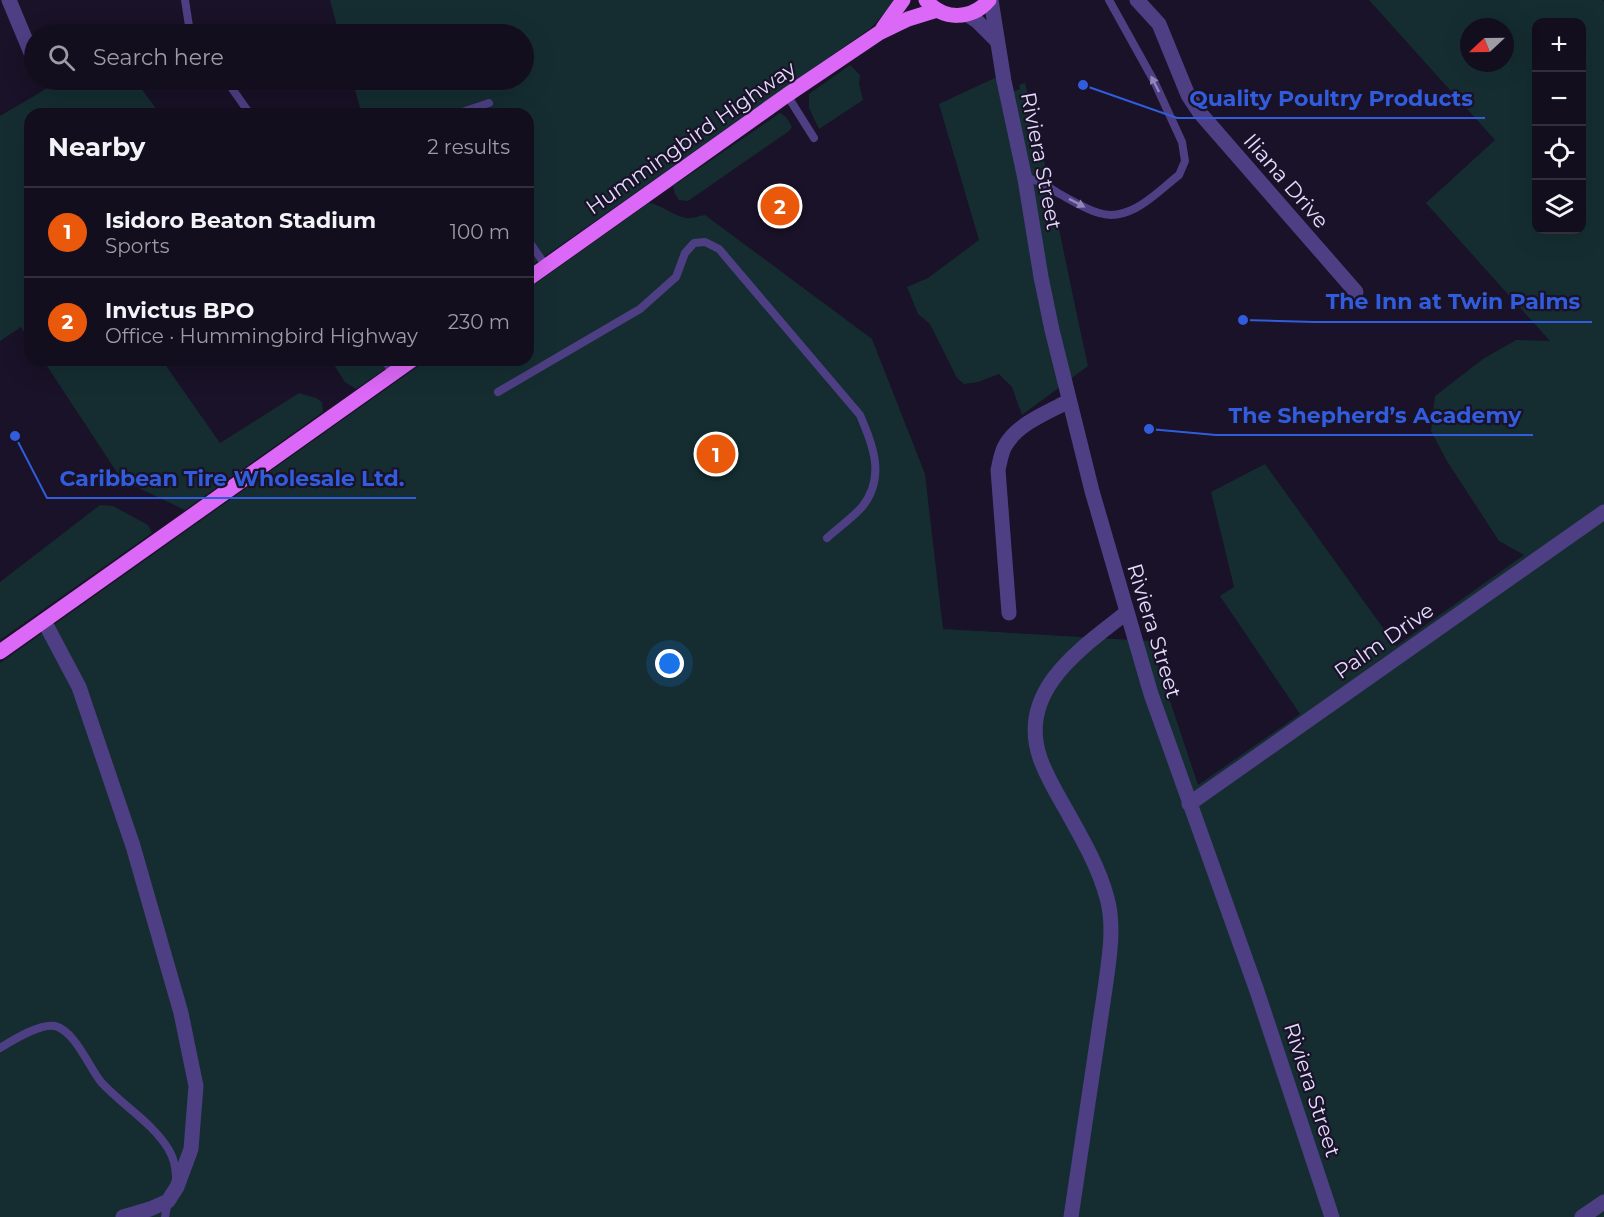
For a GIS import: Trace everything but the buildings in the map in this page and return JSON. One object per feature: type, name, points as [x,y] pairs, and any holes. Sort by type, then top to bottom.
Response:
[{"type":"main road","name":"Hummingbird Highway","points":[[879,33],[903,0]]},
{"type":"main road","points":[[932,5],[947,15],[968,15],[990,0]]},
{"type":"main road","name":"Hummingbird Highway","points":[[534,275],[787,95],[879,33],[932,5]]},
{"type":"main road","points":[[0,652],[389,367]]},
{"type":"street","points":[[9,0],[24,36]]},
{"type":"street","name":"Riviera Street","points":[[990,0],[1004,81],[1025,179],[1041,277],[1069,401],[1126,613],[1150,694],[1257,991],[1332,1217]]},
{"type":"street","name":"Iliana Drive","points":[[1137,0],[1159,24],[1188,95],[1200,113],[1356,292]]},
{"type":"street","points":[[968,15],[978,21],[997,41]]},
{"type":"street","points":[[1009,613],[998,470],[1001,457],[1012,437],[1040,417],[1069,401]]},
{"type":"street","name":"Palm Drive","points":[[1189,804],[1604,512]]},
{"type":"street","points":[[1071,1217],[1106,989],[1110,951],[1110,919],[1108,900],[1101,880],[1040,758],[1034,727],[1040,702],[1055,677],[1089,643],[1126,613]]},
{"type":"street","points":[[44,621],[79,687],[133,846],[181,1012],[196,1086],[190,1149],[177,1187],[168,1201],[123,1217]]},
{"type":"street","points":[[1582,1217],[1604,1202]]},
{"type":"lane","points":[[185,0],[189,24]]},
{"type":"lane","points":[[1025,179],[1035,178],[1083,206],[1109,215],[1136,208],[1179,175],[1183,169],[1185,150],[1170,113],[1109,0]]},
{"type":"lane","points":[[233,90],[246,108]]},
{"type":"lane","points":[[787,95],[814,138]]},
{"type":"lane","points":[[476,108],[489,103]]},
{"type":"lane","points":[[498,392],[640,309],[676,277],[685,253],[694,243],[705,242],[719,249],[860,415],[873,445],[876,480],[862,506],[827,538]]},
{"type":"lane","points":[[534,249],[546,266]]},
{"type":"lane","points":[[0,1048],[22,1035],[43,1027],[55,1026],[66,1032],[74,1040],[102,1082],[151,1128],[169,1150],[176,1164],[177,1187]]},
{"type":"lane","points":[[165,1217],[168,1201]]},
{"type":"green space","points":[[330,0],[893,0],[890,7],[871,28],[534,264],[534,108],[360,108],[355,90],[534,90],[534,24],[336,24]]},
{"type":"green space","points":[[1369,0],[1603,0],[1604,2],[1604,1217],[0,1217],[0,663],[419,366],[534,366],[534,285],[649,203],[686,218],[705,215],[872,339],[925,474],[943,629],[1150,641],[1198,785],[1300,714],[1220,596],[1234,587],[1211,492],[1265,464],[1396,646],[1524,555],[1499,541],[1447,461],[1431,431],[1435,396],[1483,359],[1516,340],[1550,341],[1426,203],[1495,140]]},
{"type":"green space","points":[[850,65],[860,75],[859,84],[863,100],[819,129],[809,108],[809,94]]},
{"type":"green space","points":[[999,76],[1005,95],[1020,89],[1019,85],[1025,83],[1088,366],[1022,415],[1012,387],[999,374],[978,382],[964,384],[957,378],[930,324],[918,314],[907,287],[928,278],[979,240],[939,104]]},
{"type":"green space","points":[[44,90],[142,90],[156,108],[24,108],[24,332],[21,327],[0,341],[0,116]]},
{"type":"green space","points":[[780,113],[786,117],[792,127],[789,131],[688,201],[679,200],[673,186]]},
{"type":"green space","points":[[47,366],[166,366],[220,443],[299,393],[322,402],[323,412],[185,510],[122,480]]},
{"type":"green space","points":[[335,366],[389,366],[356,389],[345,382]]},
{"type":"green space","points":[[100,505],[113,506],[148,525],[152,533],[0,640],[0,582]]},
{"type":"place","name":"Quality Poultry Products","points":[[1083,85]]},
{"type":"place","name":"Invictus BPO","points":[[780,206]]},
{"type":"place","name":"The Inn at Twin Palms","points":[[1243,320]]},
{"type":"place","name":"The Shepherd’s Academy","points":[[1149,429]]},
{"type":"place","name":"Caribbean Tire Wholesale Ltd.","points":[[15,436]]},
{"type":"place","name":"Isidoro Beaton Stadium","points":[[716,454]]}]
